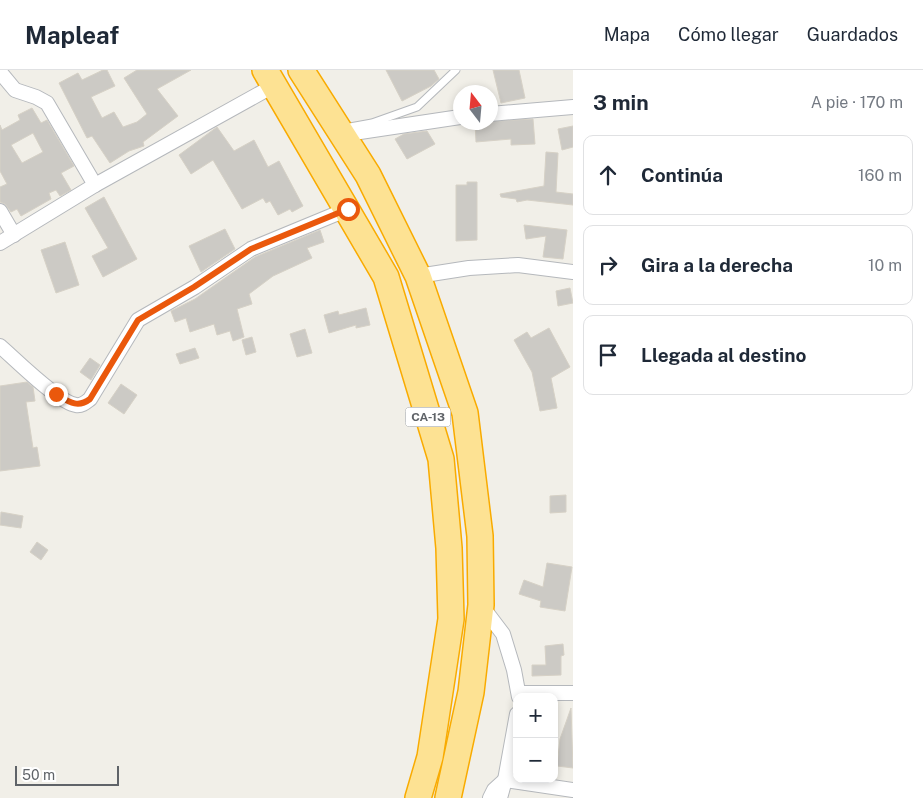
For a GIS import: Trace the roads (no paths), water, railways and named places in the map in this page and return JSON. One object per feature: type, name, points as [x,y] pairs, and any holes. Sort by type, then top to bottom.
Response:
[{"type":"highway","name":"CA-13","points":[[301,70],[368,175],[418,276],[465,413],[480,536],[481,605],[471,692],[448,798]]},
{"type":"highway","name":"CA-13","points":[[270,78],[386,277],[441,458],[449,548],[451,619],[430,757],[418,798]]},
{"type":"street","points":[[0,72],[15,90],[36,96],[46,103],[94,184]]},
{"type":"street","points":[[0,243],[270,78]]},
{"type":"street","points":[[498,113],[573,107]]},
{"type":"street","points":[[339,132],[453,118]]},
{"type":"street","points":[[0,346],[56,394],[75,405],[83,404],[90,399],[138,320],[194,287],[251,249],[348,209]]},
{"type":"street","points":[[0,212],[14,235]]},
{"type":"street","points":[[418,276],[470,268],[518,265],[573,272]]},
{"type":"street","points":[[481,605],[503,634],[518,693]]},
{"type":"street","points":[[558,694],[573,693]]},
{"type":"street","points":[[500,798],[513,736]]},
{"type":"street","points":[[505,780],[573,790]]},
{"type":"street","points":[[490,798],[494,790],[505,780]]},
{"type":"lane","points":[[339,132],[372,123],[417,107],[456,70]]}]
